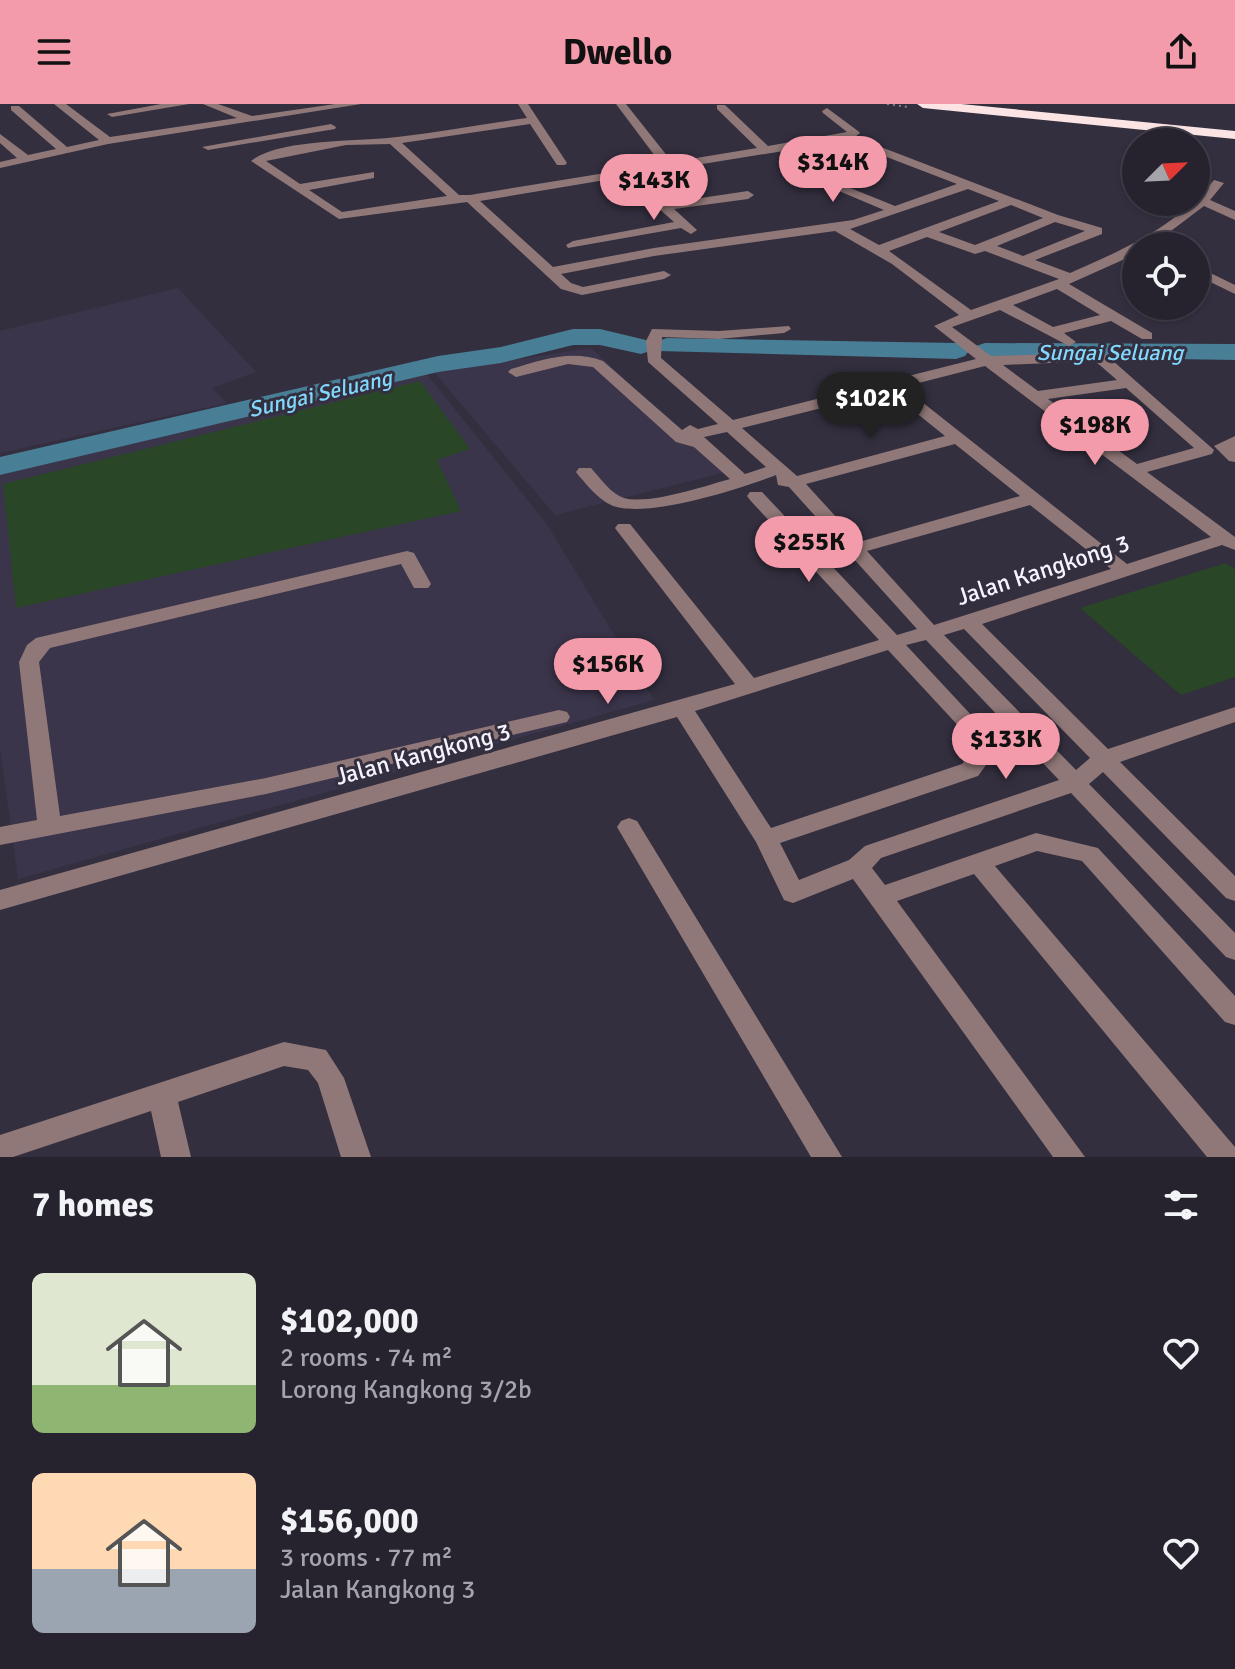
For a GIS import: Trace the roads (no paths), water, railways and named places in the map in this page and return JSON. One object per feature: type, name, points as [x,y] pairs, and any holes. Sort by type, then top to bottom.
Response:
[{"type":"highway","points":[[923,104],[1235,132]]},
{"type":"highway","points":[[969,104],[1235,132]]},
{"type":"street","points":[[0,111],[35,104]]},
{"type":"street","points":[[59,104],[108,141]]},
{"type":"street","points":[[112,114],[184,104]]},
{"type":"street","points":[[208,104],[252,121]]},
{"type":"street","points":[[267,104],[293,115]]},
{"type":"street","points":[[0,165],[108,141],[356,104]]},
{"type":"street","points":[[523,104],[561,163]]},
{"type":"street","points":[[621,104],[668,165]]},
{"type":"street","points":[[721,107],[765,150]]},
{"type":"street","points":[[15,108],[63,149]]},
{"type":"street","points":[[534,120],[393,141],[346,142],[259,158],[257,161],[339,215],[353,216],[630,177],[668,165],[846,137],[854,133],[827,111]]},
{"type":"street","points":[[94,130],[228,112]]},
{"type":"street","points":[[316,112],[346,142]]},
{"type":"street","points":[[208,147],[331,127]]},
{"type":"street","points":[[0,137],[25,159]]},
{"type":"street","points":[[846,137],[1054,218],[1097,231],[1023,260]]},
{"type":"street","points":[[393,141],[566,286],[582,291],[664,275]]},
{"type":"street","points":[[786,165],[895,210]]},
{"type":"street","points":[[297,188],[370,175]]},
{"type":"street","points":[[630,177],[707,244]]},
{"type":"street","points":[[1210,193],[1218,183]]},
{"type":"street","points":[[551,272],[707,244],[838,227],[970,184]]},
{"type":"street","points":[[664,207],[748,195]]},
{"type":"street","points":[[876,251],[1011,201]]},
{"type":"street","points":[[1210,204],[1235,216]]},
{"type":"street","points":[[1163,232],[1184,216]]},
{"type":"street","points":[[980,248],[1054,218]]},
{"type":"street","points":[[573,245],[684,224]]},
{"type":"street","points":[[838,227],[897,261],[968,315]]},
{"type":"street","points":[[926,232],[1023,260],[1064,281],[1112,316],[1147,336]]},
{"type":"street","points":[[1122,255],[1064,281],[941,326],[1230,542]]},
{"type":"street","points":[[1210,277],[1235,290]]},
{"type":"street","points":[[1002,305],[1069,342]]},
{"type":"street","points":[[1051,332],[1112,316]]},
{"type":"street","points":[[784,329],[719,335],[657,332],[652,346],[653,359],[794,482],[930,632],[1235,950]]},
{"type":"street","points":[[693,439],[731,425],[890,384],[978,354],[1099,356],[1206,450],[1134,470]]},
{"type":"street","points":[[516,372],[586,358],[598,364],[693,439],[752,486],[989,746],[970,770],[766,839]]},
{"type":"street","points":[[609,359],[693,439]]},
{"type":"street","points":[[1034,396],[1130,383]]},
{"type":"street","points":[[890,384],[1125,571]]},
{"type":"street","points":[[585,472],[614,500],[636,505],[717,487],[794,482],[958,438]]},
{"type":"street","points":[[1235,441],[1222,448],[1235,457]]},
{"type":"street","points":[[717,487],[725,465]]},
{"type":"street","points":[[752,486],[778,468]]},
{"type":"street","points":[[854,549],[1034,498]]},
{"type":"street","points":[[624,528],[749,687]]},
{"type":"street","name":"Jalan Kangkong 3","points":[[0,900],[682,708],[1125,571],[1230,542]]},
{"type":"street","points":[[50,827],[29,662],[34,650],[43,643],[407,557],[421,584]]},
{"type":"street","points":[[968,622],[1235,891]]},
{"type":"street","points":[[682,708],[766,839],[793,893],[858,867],[873,852],[1075,783],[1104,759],[1234,715]]},
{"type":"street","points":[[0,836],[266,786],[559,717]]},
{"type":"street","points":[[629,827],[827,1157]]},
{"type":"street","points":[[880,897],[1036,842],[1090,854],[1235,1014]]},
{"type":"street","points":[[978,862],[1225,1157]]},
{"type":"street","points":[[858,867],[1070,1157]]},
{"type":"street","points":[[0,1148],[284,1054],[316,1059],[330,1078],[356,1157]]},
{"type":"street","points":[[162,1094],[176,1157]]},
{"type":"waterway","name":"Sungai Seluang","points":[[0,466],[438,364],[501,355],[573,337],[600,337],[641,346]]},
{"type":"waterway","name":"Sungai Seluang","points":[[667,346],[956,351]]},
{"type":"waterway","name":"Sungai Seluang","points":[[985,351],[1235,352]]}]
